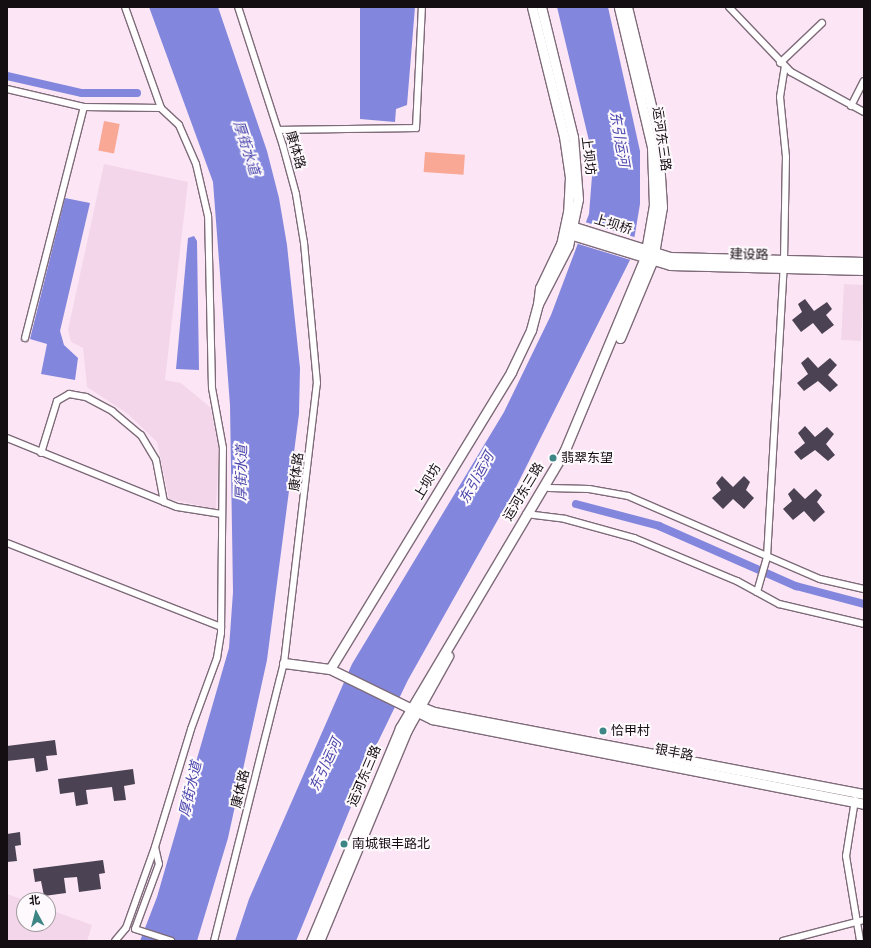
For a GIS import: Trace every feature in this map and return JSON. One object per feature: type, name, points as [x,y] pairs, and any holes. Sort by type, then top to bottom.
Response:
[{"type":"street","points":[[115,941],[126,928],[155,847],[191,729],[217,658],[221,627],[221,514],[223,448],[212,388],[208,216],[196,164],[179,125],[161,108],[125,7]]},
{"type":"street","name":"康体路","points":[[214,941],[284,663],[316,416],[317,373],[300,218],[278,130],[238,7]]},
{"type":"street","points":[[278,130],[416,128],[422,7]]},
{"type":"street","name":"上坝坊","points":[[532,7],[568,156],[572,231]]},
{"type":"street","name":"上坝坊","points":[[330,669],[511,372],[531,330],[538,304],[547,291],[572,231],[578,199],[576,158],[541,7]]},
{"type":"street","name":"运河东三路","points":[[311,941],[415,709],[529,515],[564,452],[650,254],[654,205],[652,147],[619,7]]},
{"type":"street","name":"运河东三路","points":[[529,515],[549,488],[585,422],[650,254],[662,207],[660,150],[627,7]]},
{"type":"street","points":[[729,7],[783,65],[851,106],[864,112]]},
{"type":"street","points":[[757,592],[767,557],[784,264],[786,157],[780,97],[783,65],[822,23]]},
{"type":"street","points":[[851,106],[864,81]]},
{"type":"street","points":[[7,88],[84,107],[161,108]]},
{"type":"street","points":[[25,338],[84,107]]},
{"type":"street","name":"上坝桥","points":[[572,231],[637,250]]},
{"type":"street","name":"建设路","points":[[637,250],[682,266],[864,262]]},
{"type":"street","name":"建设路","points":[[784,264],[864,270]]},
{"type":"street","points":[[41,452],[57,401],[69,394],[86,397],[112,411],[141,435],[156,460],[164,502]]},
{"type":"street","points":[[7,438],[164,502],[200,513],[221,514]]},
{"type":"street","points":[[549,488],[589,489],[634,498],[820,579],[864,589]]},
{"type":"street","points":[[529,515],[565,519],[634,538],[757,592],[778,604],[864,624]]},
{"type":"street","points":[[7,543],[221,627]]},
{"type":"street","name":"银丰路","points":[[284,663],[330,669],[415,709],[860,798]]},
{"type":"street","name":"运河东三路","points":[[319,941],[415,709]]},
{"type":"street","points":[[860,798],[846,856],[861,920],[860,941]]},
{"type":"street","points":[[155,847],[159,864],[135,929],[171,941]]},
{"type":"street","points":[[783,941],[861,920]]},
{"type":"shaded area","points":[[104,121],[120,124],[114,154],[98,150]]},
{"type":"shaded area","points":[[425,152],[465,155],[464,175],[424,172]]},
{"type":"shaded area","points":[[104,164],[188,182],[165,380],[181,383],[210,407],[219,447],[216,509],[169,499],[157,442],[128,414],[87,387],[83,348],[71,342],[68,330]]},
{"type":"shaded area","points":[[844,284],[864,285],[861,341],[841,340]]},
{"type":"shaded area","points":[[7,894],[16,897],[16,932],[56,932],[56,912],[92,925],[87,941],[7,941]]},
{"type":"water","name":"厚街水道","points":[[149,7],[218,7],[267,151],[279,198],[287,245],[300,368],[299,414],[267,660],[228,838],[197,941],[140,941],[157,897],[229,648],[233,592],[230,405],[213,182]]},
{"type":"water","points":[[360,7],[415,7],[407,105],[396,109],[395,122],[360,119]]},
{"type":"water","name":"东引运河","points":[[557,7],[608,7],[640,151],[640,204],[631,258],[514,491],[408,680],[375,748],[296,941],[235,941],[249,899],[352,664],[504,412],[551,315],[589,214],[592,176],[590,145]]},
{"type":"water","points":[[65,198],[90,203],[60,331],[64,345],[78,358],[75,380],[41,374],[47,344],[30,339]]},
{"type":"water","points":[[194,236],[197,241],[199,370],[176,369],[188,238]]},
{"type":"pier","points":[[585,222],[637,238],[630,260],[578,244]]},
{"type":"building","points":[[805,299],[814,311],[827,302],[832,309],[826,315],[834,325],[822,334],[813,323],[801,332],[792,320],[802,312],[798,304]]},
{"type":"building","points":[[808,357],[818,368],[830,358],[837,365],[828,375],[838,385],[830,392],[818,381],[804,391],[797,383],[808,374],[801,363]]},
{"type":"building","points":[[805,426],[815,437],[827,427],[834,434],[826,444],[835,455],[828,461],[815,450],[801,460],[794,452],[805,443],[798,433]]},
{"type":"building","points":[[722,476],[733,487],[744,476],[750,482],[746,490],[754,498],[744,509],[733,499],[723,509],[712,498],[721,490],[716,483]]},
{"type":"building","points":[[794,488],[805,499],[816,489],[822,495],[817,502],[825,512],[814,522],[804,511],[793,520],[783,509],[792,501],[788,494]]},
{"type":"building","points":[[55,740],[57,755],[46,756],[48,770],[36,772],[34,758],[7,761],[7,746]]},
{"type":"building","points":[[133,769],[135,784],[124,786],[126,800],[114,801],[112,787],[86,790],[88,804],[76,806],[74,792],[60,794],[58,779]]},
{"type":"building","points":[[20,832],[21,845],[15,846],[17,861],[7,862],[7,834]]},
{"type":"building","points":[[103,860],[105,873],[99,874],[101,889],[79,892],[77,877],[64,878],[66,893],[56,894],[56,892],[43,892],[41,881],[35,882],[33,869]]},
{"type":"waterway","points":[[7,76],[82,93],[137,93]]},
{"type":"waterway","points":[[576,504],[659,526],[796,586],[864,604]]},
{"type":"place","name":"翡翠东望","points":[[553,458]]},
{"type":"place","name":"恰甲村","points":[[603,731]]},
{"type":"place","name":"南城银丰路北","points":[[344,844]]}]
